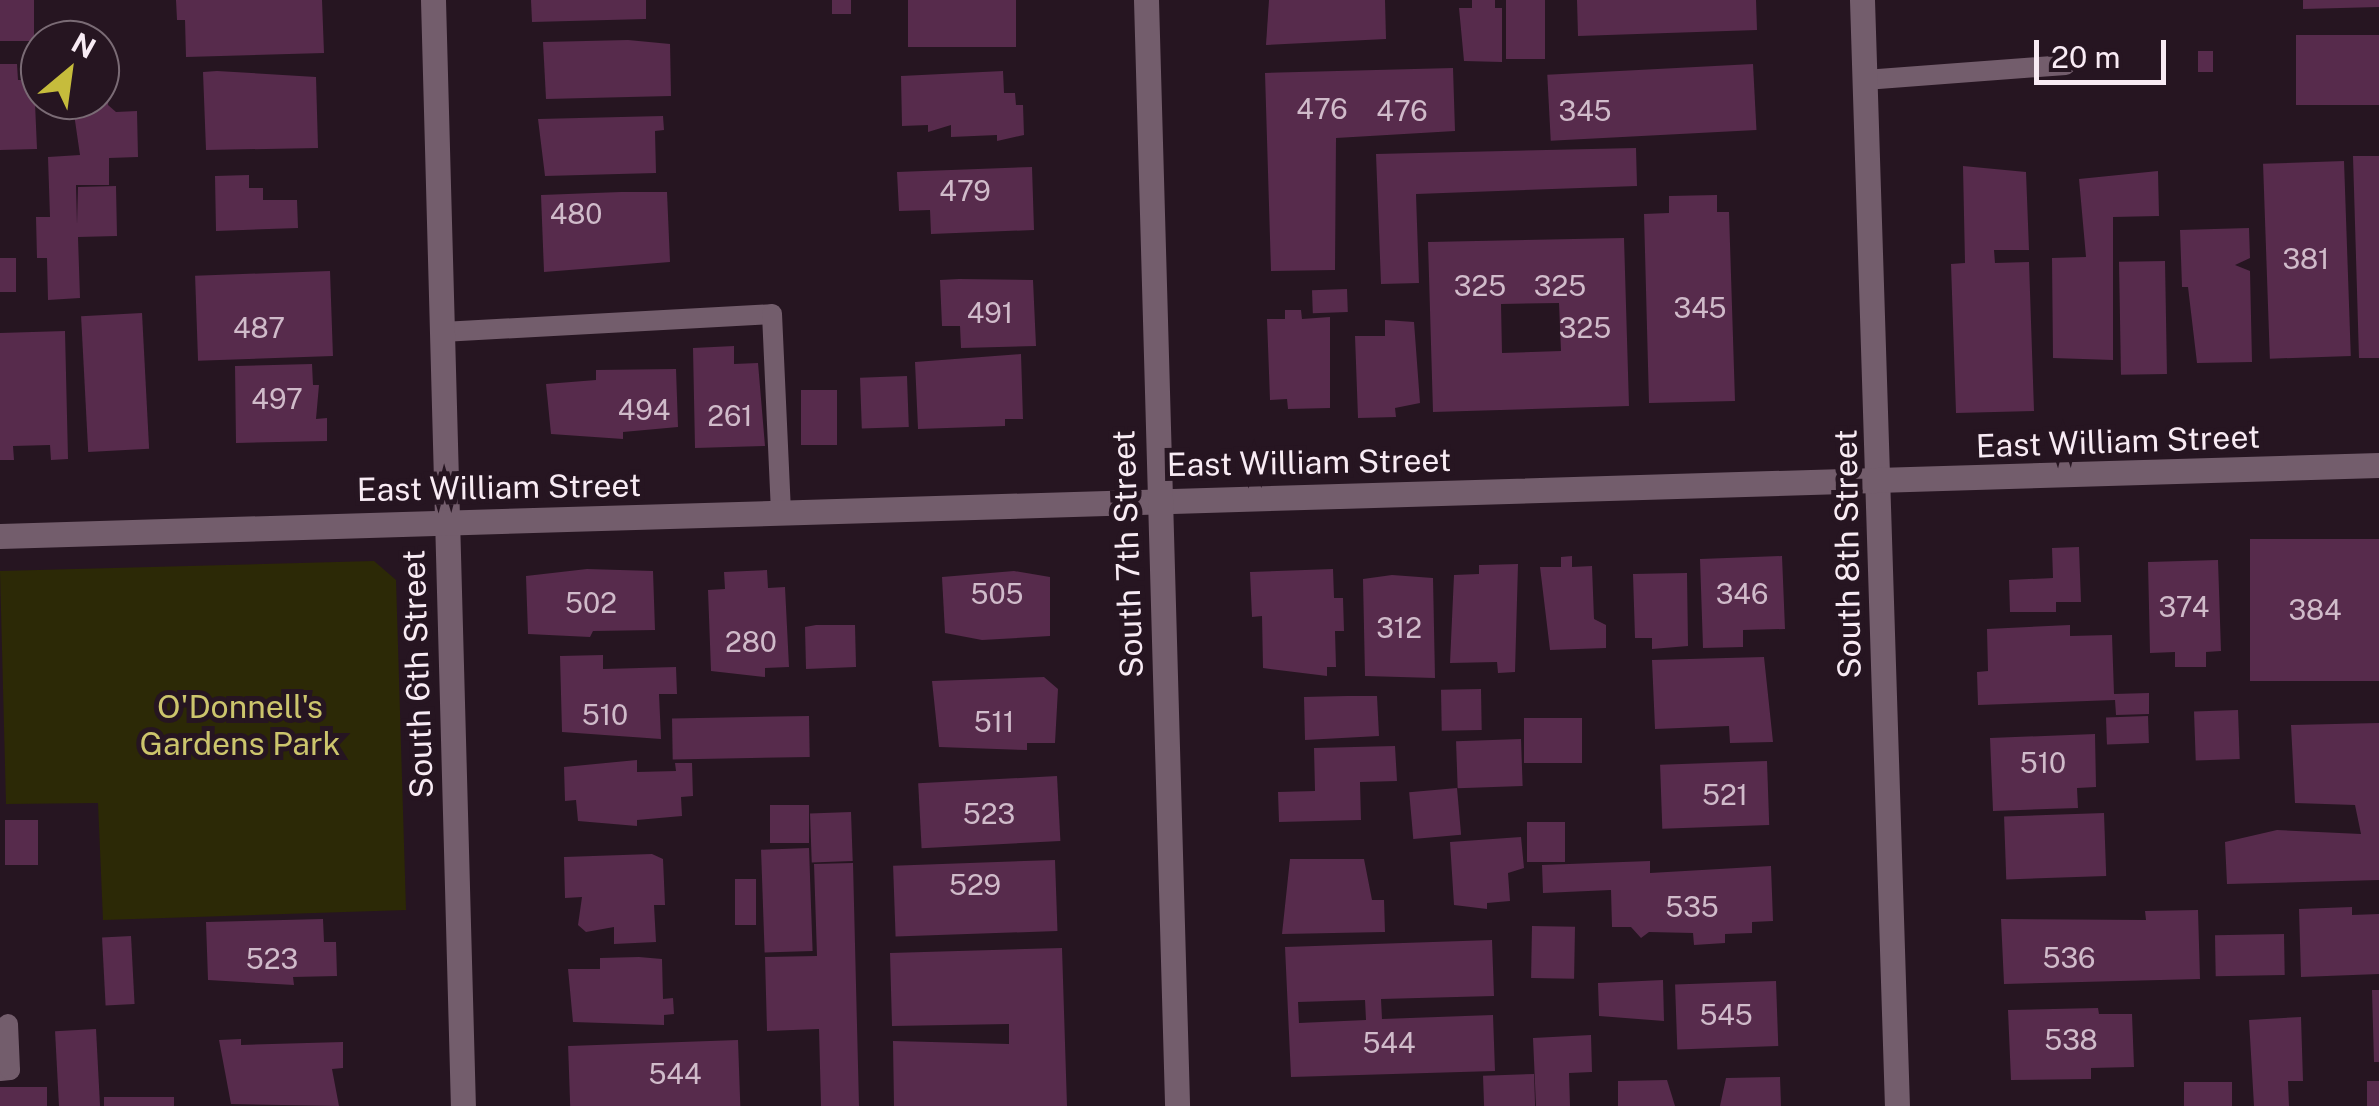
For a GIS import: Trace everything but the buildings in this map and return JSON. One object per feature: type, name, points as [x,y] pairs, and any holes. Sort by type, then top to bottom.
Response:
[{"type":"street","name":"South 6th Street","points":[[433,0],[463,1106]]},
{"type":"street","name":"South 7th Street","points":[[1146,0],[1177,1106]]},
{"type":"street","name":"South 8th Street","points":[[1862,0],[1897,1106]]},
{"type":"street","name":"East William Street","points":[[0,536],[1159,499],[1880,484],[2379,464]]},
{"type":"lane","points":[[1865,80],[2064,65]]},
{"type":"lane","points":[[442,332],[772,314],[781,513]]},
{"type":"lane","points":[[0,1070],[10,1070],[8,1024]]},
{"type":"green space","name":"O'Donnell's Gardens Park","points":[[374,561],[396,580],[406,910],[103,920],[98,803],[6,804],[0,571]]}]
